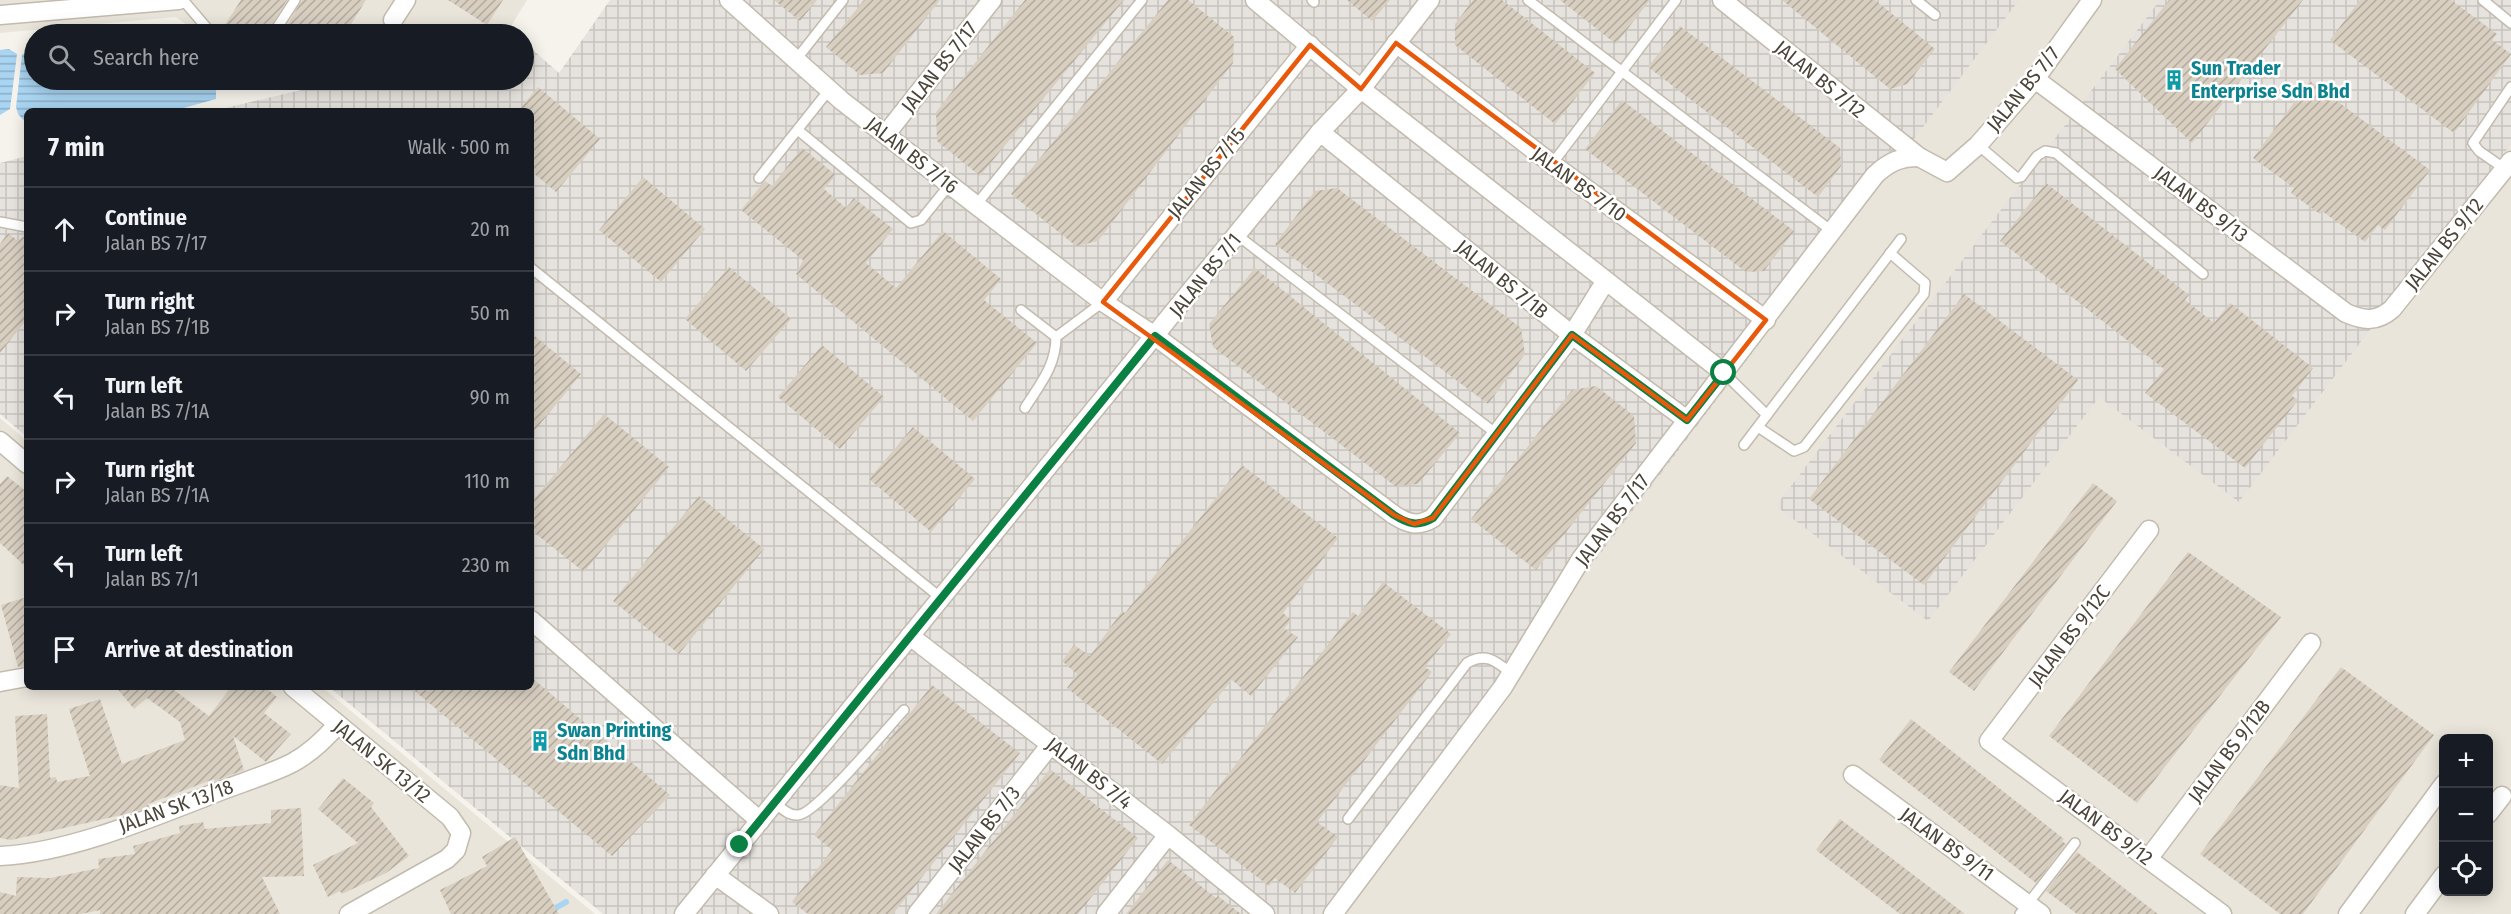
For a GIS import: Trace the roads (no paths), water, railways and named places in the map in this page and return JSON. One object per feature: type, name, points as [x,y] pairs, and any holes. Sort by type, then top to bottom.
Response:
[{"type":"street","points":[[0,15],[181,0]]},
{"type":"street","points":[[393,20],[406,0]]},
{"type":"street","name":"JALAN BS 7/16","points":[[729,0],[829,90],[976,205],[1103,302],[1155,336],[1394,515],[1414,524],[1424,523],[1433,518],[1498,435]]},
{"type":"street","name":"JALAN BS 7/17","points":[[886,134],[992,0]]},
{"type":"street","points":[[1255,0],[1361,89],[1724,373]]},
{"type":"street","name":"JALAN BS 7/1","points":[[684,914],[1320,132],[1361,89],[1430,0]]},
{"type":"street","name":"JALAN BS 7/12","points":[[1722,0],[1919,157],[1947,172]]},
{"type":"street","name":"JALAN BS 7/7","points":[[1947,172],[1978,145],[2035,79],[2092,0]]},
{"type":"street","name":"JALAN BS 7/10","points":[[1396,43],[1552,164],[1766,320]]},
{"type":"street","name":"JALAN BS 7/15","points":[[1103,302],[1310,45]]},
{"type":"street","name":"JALAN BS 9/13","points":[[2035,79],[2346,313],[2360,319],[2371,320]]},
{"type":"street","name":"JALAN BS 7/1B","points":[[1320,132],[1572,335],[1687,420]]},
{"type":"street","name":"JALAN BS 7/17","points":[[1333,914],[1512,674],[1581,559],[1875,175],[1889,163],[1905,157],[1919,157]]},
{"type":"street","name":"JALAN BS 9/12","points":[[2371,320],[2384,316],[2392,309],[2508,165]]},
{"type":"street","points":[[1498,435],[1572,335],[1605,282]]},
{"type":"street","points":[[0,441],[24,461]]},
{"type":"street","name":"JALAN BS 9/12C","points":[[1989,741],[2150,530]]},
{"type":"street","points":[[534,623],[760,821]]},
{"type":"street","name":"JALAN BS 7/4","points":[[910,636],[1168,835],[1265,914]]},
{"type":"street","name":"JALAN BS 9/12B","points":[[2148,859],[2311,643]]},
{"type":"street","points":[[0,682],[24,677]]},
{"type":"street","name":"JALAN SK 13/12","points":[[297,690],[450,817],[462,833],[462,839],[447,859],[350,914]]},
{"type":"street","name":"JALAN SK 13/18","points":[[0,856],[20,855],[68,844],[188,803],[292,763],[318,747],[338,725]]},
{"type":"street","name":"JALAN BS 9/12","points":[[1989,741],[2222,914]]},
{"type":"street","name":"JALAN BS 7/3","points":[[917,914],[1051,744]]},
{"type":"street","name":"JALAN BS 9/11","points":[[1853,775],[2030,911]]},
{"type":"street","points":[[2348,914],[2441,788]]},
{"type":"street","points":[[2493,808],[2502,796]]},
{"type":"street","points":[[1106,914],[1168,835]]},
{"type":"street","points":[[715,875],[769,914]]},
{"type":"street","points":[[2415,914],[2439,882]]},
{"type":"lane","points":[[181,0],[203,24]]},
{"type":"lane","points":[[279,24],[295,0]]},
{"type":"lane","points":[[795,61],[843,0]]},
{"type":"lane","points":[[976,205],[1142,0]]},
{"type":"lane","points":[[1528,0],[1833,232]]},
{"type":"lane","points":[[1552,164],[1676,0]]},
{"type":"lane","points":[[1916,0],[1935,15]]},
{"type":"lane","points":[[2483,0],[2511,23]]},
{"type":"lane","points":[[2508,165],[2479,151],[2473,143],[2511,87]]},
{"type":"lane","points":[[759,178],[799,131],[829,90]]},
{"type":"lane","points":[[799,131],[911,223],[921,219],[950,184]]},
{"type":"lane","points":[[1978,145],[2017,178],[2037,156],[2046,151],[2056,153],[2204,274]]},
{"type":"lane","points":[[0,222],[24,226]]},
{"type":"lane","points":[[1237,235],[1498,435]]},
{"type":"lane","points":[[1744,445],[1901,239]]},
{"type":"lane","points":[[1758,427],[1794,452],[1804,447],[1924,294],[1925,283],[1890,253]]},
{"type":"lane","points":[[534,270],[941,598]]},
{"type":"lane","points":[[1056,337],[1103,302]]},
{"type":"lane","points":[[1021,310],[1056,337]]},
{"type":"lane","points":[[1025,408],[1051,368],[1056,352],[1056,337]]},
{"type":"lane","points":[[1724,373],[1767,415]]},
{"type":"lane","points":[[1348,819],[1467,663],[1478,657],[1489,657],[1512,674]]},
{"type":"lane","points":[[774,802],[788,813],[798,816],[823,800],[904,710]]},
{"type":"lane","points":[[2030,911],[2075,843]]},
{"type":"water","points":[[9,49],[17,54],[10,109],[0,115],[0,50]]},
{"type":"water","points":[[24,53],[24,90],[216,90],[216,99],[184,108],[24,108],[24,121],[18,114],[16,107]]},
{"type":"waterway","points":[[545,914],[566,902]]},
{"type":"place","name":"Sun Trader Enterprise Sdn Bhd","points":[[2174,80]]},
{"type":"place","name":"Swan Printing Sdn Bhd","points":[[540,741]]}]
